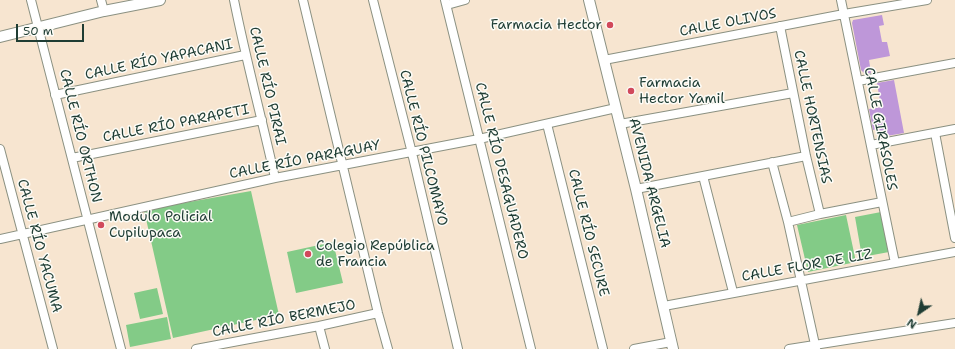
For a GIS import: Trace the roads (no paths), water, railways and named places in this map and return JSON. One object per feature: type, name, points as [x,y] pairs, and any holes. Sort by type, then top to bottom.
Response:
[{"type":"street","name":"CALLE RÍO ORTHON","points":[[31,0],[121,349]]},
{"type":"street","points":[[101,0],[104,11]]},
{"type":"street","points":[[0,37],[104,11],[160,0]]},
{"type":"street","name":"CALLE RÍO PIRAI","points":[[234,0],[245,55],[275,178]]},
{"type":"street","points":[[303,0],[344,166],[378,314],[388,349]]},
{"type":"street","name":"CALLE RÍO PILCOMAYO","points":[[372,0],[412,153],[458,349]]},
{"type":"street","points":[[446,2],[465,0]]},
{"type":"street","name":"AVENIDA ARGELIA","points":[[589,0],[636,189],[672,346]]},
{"type":"street","name":"CALLE GIRASOLES","points":[[841,0],[895,263]]},
{"type":"street","name":"CALLE OLIVOS","points":[[604,60],[844,14],[927,0]]},
{"type":"street","name":"CALLE RÍO DESAGUADERO","points":[[446,2],[531,349]]},
{"type":"street","name":"CALLE HORTENSIAS","points":[[780,26],[806,156],[820,214]]},
{"type":"street","name":"CALLE RÍO YAPACANI","points":[[56,95],[245,55]]},
{"type":"street","points":[[858,81],[955,63]]},
{"type":"street","points":[[620,124],[793,93]]},
{"type":"street","name":"CALLE RÍO PARAGUAY","points":[[0,239],[275,178],[412,153],[616,108]]},
{"type":"street","name":"CALLE RÍO PARAPETI","points":[[72,158],[262,120]]},
{"type":"street","name":"CALLE RÍO SECURE","points":[[547,124],[603,349]]},
{"type":"street","points":[[870,145],[955,129]]},
{"type":"street","points":[[935,133],[955,238]]},
{"type":"street","name":"CALLE RÍO YACUMA","points":[[0,149],[53,349]]},
{"type":"street","points":[[636,189],[806,156]]},
{"type":"street","points":[[772,162],[788,222],[816,347]]},
{"type":"street","points":[[703,176],[733,292]]},
{"type":"street","points":[[788,222],[882,202]]},
{"type":"street","name":"CALLE FLOR DE LIZ","points":[[664,306],[955,252]]},
{"type":"street","name":"CALLE RÍO BERMEJO","points":[[196,349],[378,314]]},
{"type":"street","points":[[789,349],[816,347],[955,323]]},
{"type":"street","points":[[319,326],[326,349]]},
{"type":"street","points":[[634,349],[672,346]]},
{"type":"place","name":"Farmacia Hector","points":[[610,25]]},
{"type":"place","name":"Farmacia Hector Yamil","points":[[631,91]]},
{"type":"place","name":"Modulo Policial Cupilupaca","points":[[101,225]]},
{"type":"place","name":"Colegio República de Francia","points":[[308,254]]}]
